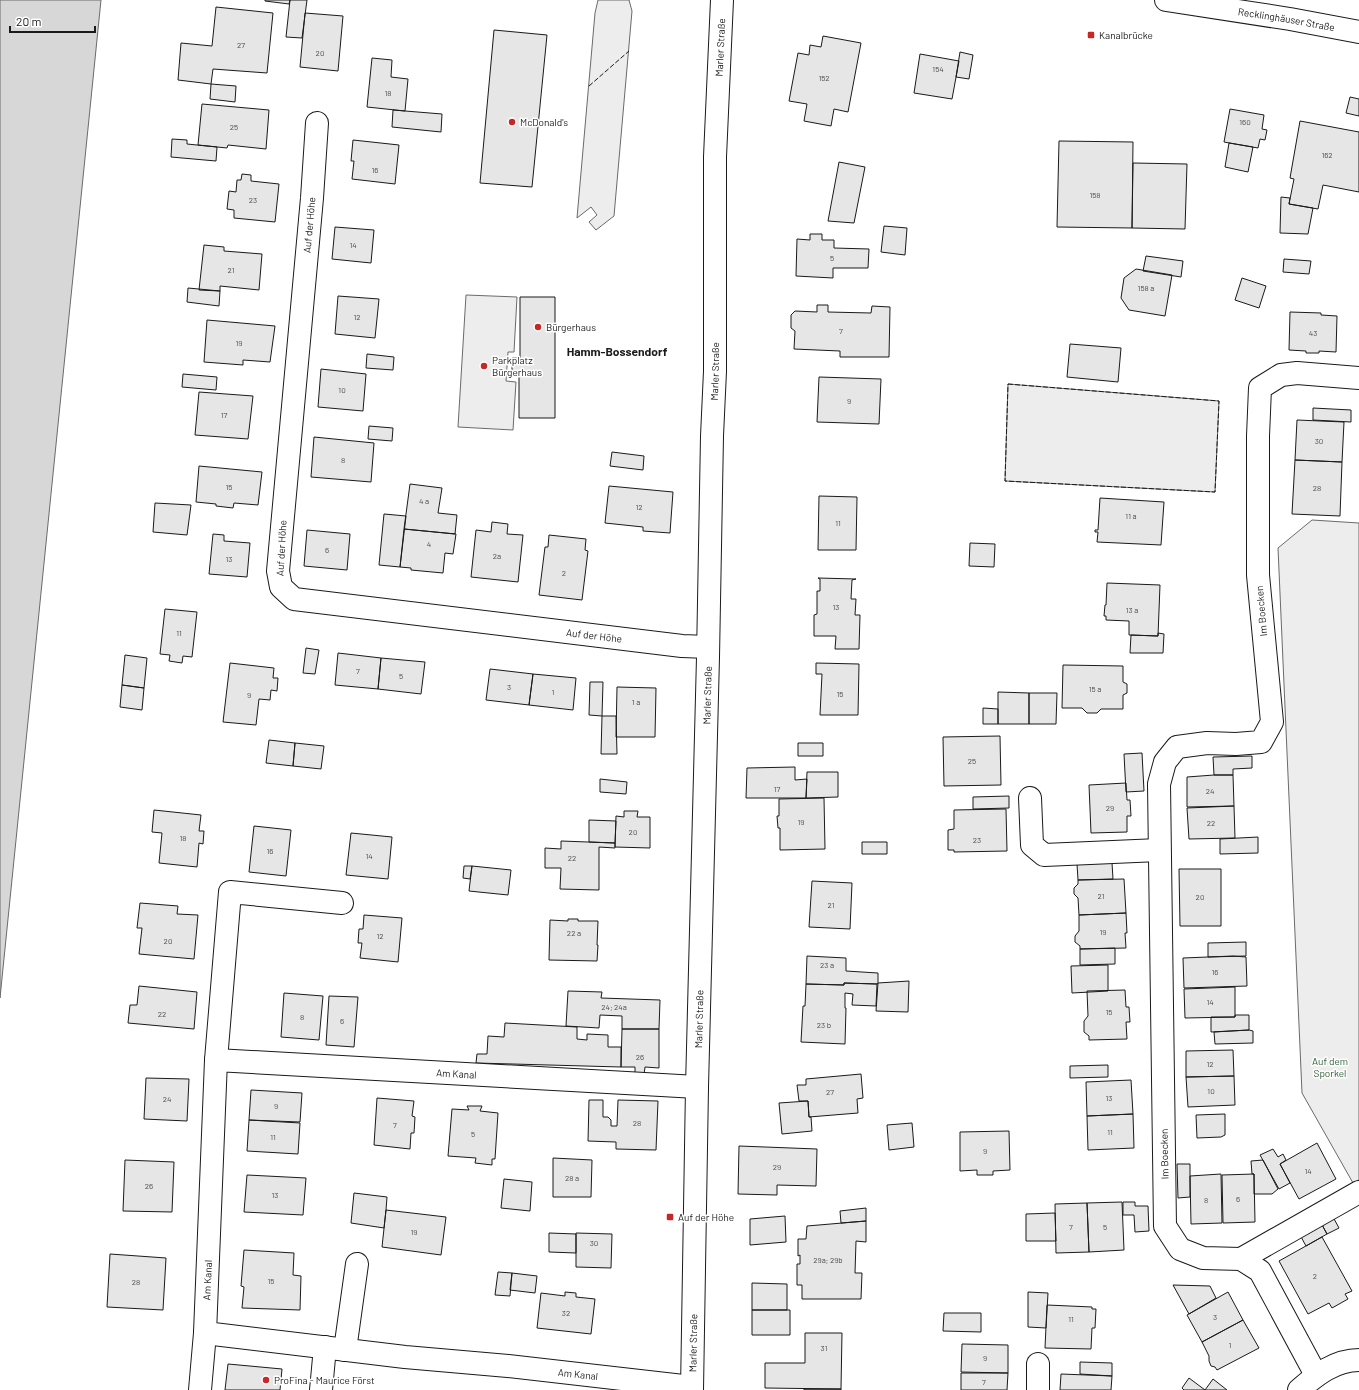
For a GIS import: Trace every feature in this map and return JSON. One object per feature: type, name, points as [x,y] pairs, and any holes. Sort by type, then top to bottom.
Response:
[{"type":"street","name":"Marler Straße","points":[[692,1389],[697,1088],[712,436],[715,371],[715,157],[722,0]]},
{"type":"street","name":"Recklinghäuser Straße","points":[[1166,0],[1290,19],[1359,32]]},
{"type":"street","name":"Auf der Höhe","points":[[317,123],[312,198],[278,571],[281,587],[294,599],[661,644],[708,647]]},
{"type":"street","name":"Im Boecken","points":[[1316,1375],[1260,1271],[1240,1259],[1202,1258],[1180,1249],[1165,1226],[1159,784],[1165,762],[1177,747],[1207,743],[1236,744],[1261,742],[1272,722],[1258,575],[1258,436],[1260,388],[1281,375],[1297,373],[1359,378]]},
{"type":"street","points":[[1030,798],[1032,845],[1044,855],[1160,850]]},
{"type":"street","name":"Am Kanal","points":[[200,1390],[205,1333],[216,1060],[230,892],[342,903]]},
{"type":"street","name":"Am Kanal","points":[[216,1060],[697,1088]]},
{"type":"street","points":[[1240,1259],[1359,1192]]},
{"type":"street","points":[[320,1390],[335,1349],[357,1264]]},
{"type":"street","name":"Am Kanal","points":[[205,1333],[405,1357],[508,1366],[692,1389]]},
{"type":"street","points":[[1298,1390],[1316,1375],[1334,1365],[1359,1360]]},
{"type":"street","points":[[1038,1364],[1038,1390]]},
{"type":"shaded area","points":[[0,0],[101,0],[0,998]]},
{"type":"shaded area","points":[[598,0],[629,0],[632,11],[614,216],[596,230],[589,222],[597,215],[591,207],[577,218],[595,13]]},
{"type":"shaded area","name":"Parkplatz Bürgerhaus","points":[[466,295],[517,297],[514,352],[508,352],[506,381],[516,382],[513,430],[458,427]]},
{"type":"shaded area","points":[[1008,384],[1219,401],[1215,492],[1005,481]]},
{"type":"shaded area","points":[[1312,520],[1359,523],[1359,1180],[1353,1183],[1302,1093],[1278,548]]},
{"type":"building","points":[[265,0],[290,0],[289,4]]},
{"type":"building","points":[[290,0],[307,0],[302,38],[286,37]]},
{"type":"building","points":[[216,7],[273,13],[267,73],[213,69],[211,84],[178,80],[181,43],[212,46]]},
{"type":"building","points":[[305,13],[343,16],[338,71],[300,67]]},
{"type":"building","name":"McDonald's","points":[[494,30],[547,35],[532,187],[480,183]]},
{"type":"building","points":[[823,36],[861,43],[848,112],[834,109],[831,126],[804,121],[807,104],[789,101],[798,53],[809,55],[810,45],[821,47]]},
{"type":"building","points":[[960,52],[973,55],[969,79],[956,77]]},
{"type":"building","points":[[920,54],[959,61],[952,99],[914,93]]},
{"type":"building","points":[[372,58],[392,60],[391,77],[408,79],[405,111],[367,107]]},
{"type":"building","points":[[211,84],[236,86],[235,102],[210,99]]},
{"type":"building","points":[[1350,97],[1359,99],[1359,116],[1346,113]]},
{"type":"building","points":[[202,104],[269,110],[266,149],[228,145],[227,148],[198,145]]},
{"type":"building","points":[[1230,109],[1264,115],[1262,129],[1267,130],[1265,140],[1260,139],[1258,148],[1224,142]]},
{"type":"building","points":[[393,110],[442,114],[441,132],[392,127]]},
{"type":"building","points":[[1300,121],[1359,132],[1359,192],[1323,185],[1318,209],[1289,204],[1294,179],[1290,178]]},
{"type":"building","points":[[172,139],[187,140],[187,144],[217,147],[216,161],[171,157]]},
{"type":"building","points":[[353,140],[399,145],[395,184],[352,179],[354,161],[351,161]]},
{"type":"building","points":[[1059,141],[1133,142],[1132,228],[1057,227]]},
{"type":"building","points":[[1229,143],[1253,147],[1248,172],[1225,167]]},
{"type":"building","points":[[839,162],[865,167],[854,223],[828,221]]},
{"type":"building","points":[[1133,163],[1187,164],[1185,229],[1132,228]]},
{"type":"building","points":[[242,174],[251,175],[251,181],[279,184],[275,222],[234,218],[234,210],[227,209],[229,191],[236,192],[237,180],[241,180]]},
{"type":"building","points":[[1281,197],[1290,198],[1289,204],[1313,208],[1308,234],[1280,233]]},
{"type":"building","points":[[884,226],[907,228],[905,255],[881,252]]},
{"type":"building","points":[[335,227],[374,230],[371,263],[332,259]]},
{"type":"building","points":[[810,234],[822,234],[822,240],[834,240],[834,248],[869,249],[868,268],[833,268],[833,278],[796,276],[797,239],[810,240]]},
{"type":"building","points":[[204,245],[224,247],[224,251],[262,254],[259,290],[220,286],[220,291],[199,290]]},
{"type":"building","points":[[1146,256],[1183,261],[1181,277],[1143,271]]},
{"type":"building","points":[[1284,259],[1311,261],[1309,274],[1283,272]]},
{"type":"building","points":[[1136,269],[1172,275],[1165,316],[1129,310],[1121,298],[1124,278]]},
{"type":"building","points":[[1242,278],[1266,286],[1259,308],[1235,300]]},
{"type":"building","points":[[188,288],[220,291],[219,306],[187,302]]},
{"type":"building","points":[[338,296],[379,299],[375,338],[335,334]]},
{"type":"building","name":"Bürgerhaus","points":[[520,297],[555,297],[555,418],[519,418],[519,376],[512,376],[512,358],[520,358]]},
{"type":"building","points":[[817,305],[828,305],[828,312],[871,313],[872,306],[890,307],[889,357],[840,357],[840,351],[794,349],[795,331],[791,328],[791,315],[795,311],[817,312]]},
{"type":"building","points":[[1290,312],[1321,313],[1321,315],[1337,316],[1336,352],[1319,351],[1319,353],[1306,353],[1306,351],[1289,350]]},
{"type":"building","points":[[207,320],[275,326],[270,362],[243,360],[243,365],[204,362]]},
{"type":"building","points":[[1070,344],[1121,348],[1118,382],[1067,377]]},
{"type":"building","points":[[367,354],[394,357],[393,370],[366,368]]},
{"type":"building","points":[[321,369],[366,374],[363,411],[318,407]]},
{"type":"building","points":[[183,374],[217,377],[216,390],[182,387]]},
{"type":"building","points":[[819,377],[881,379],[879,424],[817,422]]},
{"type":"building","points":[[199,392],[253,396],[248,439],[195,435]]},
{"type":"building","points":[[1313,408],[1351,410],[1351,422],[1313,420]]},
{"type":"building","points":[[1297,420],[1344,422],[1342,462],[1295,460]]},
{"type":"building","points":[[369,426],[393,428],[392,441],[368,439]]},
{"type":"building","points":[[314,437],[374,443],[371,482],[311,477]]},
{"type":"building","points":[[612,452],[644,456],[643,470],[610,466]]},
{"type":"building","points":[[1295,460],[1342,462],[1340,516],[1292,514]]},
{"type":"building","points":[[199,466],[262,472],[258,505],[234,503],[233,508],[216,506],[216,504],[196,502]]},
{"type":"building","points":[[410,484],[442,488],[438,513],[457,515],[455,534],[404,529]]},
{"type":"building","points":[[609,486],[673,492],[670,533],[643,531],[643,527],[605,523]]},
{"type":"building","points":[[819,496],[857,497],[856,550],[818,550]]},
{"type":"building","points":[[1100,498],[1164,502],[1161,545],[1097,542],[1098,532],[1095,532],[1095,530],[1098,530]]},
{"type":"building","points":[[155,503],[191,505],[187,535],[153,532]]},
{"type":"building","points":[[384,514],[406,516],[400,567],[379,565]]},
{"type":"building","points":[[492,522],[508,524],[507,534],[523,535],[518,582],[471,577],[476,530],[491,532]]},
{"type":"building","points":[[404,529],[456,534],[453,554],[445,553],[443,573],[411,570],[411,568],[400,567]]},
{"type":"building","points":[[307,530],[350,534],[347,570],[304,566]]},
{"type":"building","points":[[213,534],[224,535],[224,541],[250,543],[247,577],[209,574]]},
{"type":"building","points":[[549,535],[586,539],[585,550],[588,551],[582,600],[539,595],[545,547],[548,547]]},
{"type":"building","points":[[970,543],[995,544],[994,567],[969,566]]},
{"type":"building","points":[[818,578],[856,579],[852,580],[851,599],[856,599],[855,615],[860,615],[859,649],[835,649],[836,636],[814,636],[814,615],[817,614],[817,591],[820,591],[820,579]]},
{"type":"building","points":[[1107,583],[1160,585],[1158,636],[1129,635],[1129,621],[1106,620],[1106,616],[1104,616]]},
{"type":"building","points":[[165,609],[197,612],[192,657],[183,656],[182,663],[169,661],[170,655],[160,654]]},
{"type":"building","points":[[1158,633],[1164,634],[1163,653],[1130,653],[1131,635],[1158,636]]},
{"type":"building","points":[[306,648],[319,650],[315,674],[303,673]]},
{"type":"building","points":[[338,653],[381,658],[378,689],[335,685]]},
{"type":"building","points":[[125,655],[147,658],[144,688],[122,685]]},
{"type":"building","points":[[381,658],[425,662],[421,694],[378,689]]},
{"type":"building","points":[[230,663],[274,668],[273,678],[278,678],[277,691],[271,690],[270,700],[259,699],[256,725],[223,722]]},
{"type":"building","points":[[816,663],[859,664],[858,715],[820,715],[822,674],[816,674]]},
{"type":"building","points":[[1063,665],[1123,666],[1123,682],[1127,684],[1127,693],[1123,695],[1123,709],[1101,709],[1097,713],[1087,713],[1082,708],[1062,708]]},
{"type":"building","points":[[490,669],[533,674],[529,705],[486,700]]},
{"type":"building","points":[[533,674],[576,678],[573,710],[529,705]]},
{"type":"building","points":[[590,682],[603,682],[602,716],[589,715]]},
{"type":"building","points":[[122,685],[144,688],[142,710],[120,707]]},
{"type":"building","points":[[617,687],[656,688],[655,737],[616,737]]},
{"type":"building","points":[[998,692],[1029,693],[1029,724],[998,724]]},
{"type":"building","points":[[1029,693],[1057,693],[1056,724],[1029,724]]},
{"type":"building","points":[[983,708],[998,709],[998,724],[983,724]]},
{"type":"building","points":[[602,716],[616,716],[617,754],[601,754]]},
{"type":"building","points":[[1000,736],[1001,785],[944,786],[943,737]]},
{"type":"building","points":[[269,740],[295,743],[293,766],[266,763]]},
{"type":"building","points":[[295,743],[324,746],[321,769],[293,766]]},
{"type":"building","points":[[798,743],[823,743],[823,756],[798,756]]},
{"type":"building","points":[[1142,753],[1144,791],[1126,792],[1124,754]]},
{"type":"building","points":[[1252,756],[1252,768],[1233,769],[1233,775],[1214,775],[1213,757]]},
{"type":"building","points":[[795,767],[795,780],[807,779],[806,798],[746,798],[747,768]]},
{"type":"building","points":[[807,772],[838,772],[838,797],[806,798]]},
{"type":"building","points":[[1233,775],[1234,806],[1187,807],[1187,777]]},
{"type":"building","points":[[600,779],[627,782],[626,794],[600,792]]},
{"type":"building","points":[[1126,783],[1127,800],[1130,800],[1131,816],[1127,816],[1127,832],[1091,833],[1089,785]]},
{"type":"building","points":[[1009,796],[1009,808],[973,809],[973,797]]},
{"type":"building","points":[[824,798],[825,849],[780,850],[780,828],[778,828],[777,816],[779,816],[779,799]]},
{"type":"building","points":[[1234,806],[1235,838],[1189,839],[1187,808]]},
{"type":"building","points":[[1006,809],[1007,851],[954,852],[954,850],[948,850],[948,830],[954,829],[954,810]]},
{"type":"building","points":[[154,810],[201,815],[199,831],[204,831],[203,844],[199,843],[197,867],[159,863],[162,833],[152,832]]},
{"type":"building","points":[[624,811],[638,811],[637,817],[650,817],[650,848],[615,847],[616,816],[624,817]]},
{"type":"building","points":[[589,820],[616,821],[615,843],[589,842]]},
{"type":"building","points":[[254,826],[291,830],[286,876],[249,872]]},
{"type":"building","points":[[351,833],[392,837],[388,879],[346,875]]},
{"type":"building","points":[[1258,837],[1258,853],[1220,854],[1220,839]]},
{"type":"building","points":[[561,841],[615,843],[615,848],[599,847],[599,890],[560,889],[561,868],[545,868],[545,848],[561,849]]},
{"type":"building","points":[[862,842],[887,842],[887,854],[862,854]]},
{"type":"building","points":[[1112,863],[1113,879],[1078,880],[1077,864]]},
{"type":"building","points":[[464,866],[472,866],[470,879],[463,878]]},
{"type":"building","points":[[472,866],[511,870],[508,895],[469,891]]},
{"type":"building","points":[[1179,869],[1221,869],[1221,926],[1180,926]]},
{"type":"building","points":[[1124,879],[1126,913],[1079,915],[1078,898],[1074,894],[1074,888],[1078,884],[1078,880]]},
{"type":"building","points":[[812,881],[852,883],[850,929],[809,927]]},
{"type":"building","points":[[140,903],[178,906],[177,914],[198,915],[194,959],[139,954],[142,928],[137,928]]},
{"type":"building","points":[[1126,913],[1126,948],[1080,949],[1080,946],[1075,942],[1075,936],[1079,931],[1079,915]]},
{"type":"building","points":[[364,915],[402,918],[398,962],[360,958],[362,943],[358,943],[359,929],[363,929]]},
{"type":"building","points":[[568,919],[578,919],[578,921],[598,921],[597,961],[549,960],[550,920],[568,921]]},
{"type":"building","points":[[1246,942],[1246,956],[1208,957],[1208,943]]},
{"type":"building","points":[[1115,948],[1115,964],[1080,965],[1080,949]]},
{"type":"building","points":[[807,956],[846,958],[846,971],[878,973],[878,983],[844,983],[844,985],[806,984]]},
{"type":"building","points":[[1233,956],[1246,957],[1247,986],[1184,988],[1183,958]]},
{"type":"building","points":[[1108,965],[1108,991],[1072,993],[1071,966]]},
{"type":"building","points":[[909,981],[908,1012],[876,1011],[878,983]]},
{"type":"building","points":[[844,983],[877,984],[876,1006],[852,1005],[853,994],[845,993],[845,1044],[801,1042],[806,984],[844,985]]},
{"type":"building","points":[[139,986],[197,992],[194,1029],[128,1023],[130,1005],[137,1005]]},
{"type":"building","points":[[1235,987],[1235,1017],[1185,1018],[1184,989]]},
{"type":"building","points":[[1125,990],[1126,1007],[1129,1007],[1130,1022],[1126,1022],[1127,1039],[1089,1040],[1089,1036],[1084,1032],[1084,1021],[1088,1016],[1087,991]]},
{"type":"building","points":[[568,991],[602,992],[601,998],[660,1000],[659,1029],[622,1029],[622,1016],[600,1015],[599,1028],[566,1026]]},
{"type":"building","points":[[284,993],[323,996],[319,1040],[281,1037]]},
{"type":"building","points":[[329,996],[358,997],[354,1047],[326,1045]]},
{"type":"building","points":[[1235,1015],[1249,1015],[1249,1030],[1211,1032],[1211,1017],[1235,1017]]},
{"type":"building","points":[[505,1023],[577,1027],[577,1039],[587,1040],[587,1034],[608,1035],[608,1047],[621,1047],[621,1067],[476,1063],[477,1054],[487,1054],[488,1036],[504,1037]]},
{"type":"building","points":[[622,1029],[659,1029],[659,1068],[645,1067],[644,1075],[635,1074],[635,1067],[621,1067]]},
{"type":"building","points":[[1253,1031],[1253,1043],[1215,1044],[1214,1032]]},
{"type":"building","points":[[1233,1050],[1234,1076],[1186,1077],[1186,1051]]},
{"type":"building","points":[[1108,1065],[1108,1077],[1070,1078],[1070,1066]]},
{"type":"building","points":[[861,1074],[863,1098],[857,1099],[858,1113],[809,1117],[808,1101],[799,1101],[797,1085],[806,1085],[806,1079]]},
{"type":"building","points":[[1234,1076],[1235,1105],[1188,1107],[1186,1077]]},
{"type":"building","points":[[146,1078],[189,1079],[187,1121],[144,1119]]},
{"type":"building","points":[[1131,1080],[1133,1114],[1087,1116],[1086,1082]]},
{"type":"building","points":[[251,1090],[302,1093],[300,1122],[249,1120]]},
{"type":"building","points":[[377,1098],[414,1101],[412,1116],[415,1117],[414,1133],[411,1133],[410,1149],[374,1145]]},
{"type":"building","points":[[589,1100],[603,1100],[603,1117],[608,1117],[611,1120],[611,1126],[617,1126],[618,1100],[658,1101],[656,1150],[616,1149],[616,1142],[588,1141]]},
{"type":"building","points":[[808,1101],[812,1131],[782,1134],[779,1103]]},
{"type":"building","points":[[467,1106],[482,1106],[480,1111],[498,1113],[495,1159],[492,1159],[492,1165],[475,1163],[476,1158],[448,1156],[452,1109],[469,1110]]},
{"type":"building","points":[[1133,1114],[1134,1148],[1088,1150],[1087,1116]]},
{"type":"building","points":[[1225,1114],[1225,1135],[1221,1137],[1197,1138],[1196,1115]]},
{"type":"building","points":[[249,1120],[300,1123],[298,1154],[247,1151]]},
{"type":"building","points":[[912,1123],[914,1147],[889,1150],[887,1125]]},
{"type":"building","points":[[1009,1131],[1010,1170],[993,1171],[993,1175],[977,1175],[977,1170],[960,1171],[960,1132]]},
{"type":"building","points":[[1317,1143],[1336,1179],[1299,1199],[1280,1164]]},
{"type":"building","points":[[739,1146],[817,1149],[816,1186],[777,1185],[777,1195],[738,1194]]},
{"type":"building","points":[[1273,1149],[1278,1157],[1283,1154],[1286,1160],[1280,1164],[1290,1183],[1279,1189],[1260,1155]]},
{"type":"building","points":[[553,1158],[592,1160],[591,1197],[553,1197]]},
{"type":"building","points":[[125,1160],[174,1162],[172,1212],[123,1211]]},
{"type":"building","points":[[1263,1160],[1278,1189],[1272,1194],[1254,1194],[1254,1174],[1252,1174],[1251,1161]]},
{"type":"building","points":[[1177,1164],[1190,1164],[1190,1197],[1178,1198]]},
{"type":"building","points":[[1221,1174],[1222,1223],[1191,1224],[1190,1176]]},
{"type":"building","points":[[1254,1174],[1255,1222],[1223,1223],[1222,1175]]},
{"type":"building","points":[[247,1175],[306,1178],[303,1215],[244,1212]]},
{"type":"building","points":[[504,1179],[532,1182],[530,1211],[501,1208]]},
{"type":"building","points":[[354,1193],[387,1197],[384,1228],[351,1223]]},
{"type":"building","points":[[1122,1202],[1124,1250],[1089,1252],[1087,1203]]},
{"type":"building","points":[[1123,1202],[1135,1202],[1135,1206],[1148,1206],[1149,1231],[1135,1232],[1134,1215],[1123,1215]]},
{"type":"building","points":[[1087,1203],[1089,1252],[1056,1253],[1055,1204]]},
{"type":"building","points":[[866,1208],[866,1221],[841,1223],[840,1211]]},
{"type":"building","points":[[386,1210],[446,1217],[441,1255],[382,1247]]},
{"type":"building","points":[[1055,1213],[1056,1241],[1026,1241],[1026,1214]]},
{"type":"building","points":[[785,1216],[786,1242],[750,1245],[750,1219]]},
{"type":"building","points":[[1333,1217],[1339,1228],[1327,1234],[1321,1223]]},
{"type":"building","points":[[866,1221],[866,1242],[856,1241],[855,1273],[862,1273],[861,1299],[802,1299],[802,1285],[797,1285],[797,1264],[800,1264],[800,1255],[798,1256],[798,1239],[806,1239],[807,1226]]},
{"type":"building","points":[[1321,1223],[1327,1234],[1306,1246],[1300,1235]]},
{"type":"building","points":[[549,1233],[576,1234],[576,1253],[549,1252]]},
{"type":"building","points":[[576,1233],[612,1234],[611,1268],[576,1267]]},
{"type":"building","points":[[1322,1237],[1352,1291],[1345,1294],[1348,1299],[1332,1308],[1329,1303],[1308,1314],[1279,1261]]},
{"type":"building","points":[[244,1250],[294,1253],[293,1275],[301,1276],[300,1310],[242,1308],[244,1287],[241,1286]]},
{"type":"building","points":[[110,1254],[166,1258],[163,1310],[107,1307]]},
{"type":"building","points":[[498,1272],[512,1273],[510,1296],[495,1295]]},
{"type":"building","points":[[512,1273],[537,1276],[535,1293],[510,1290]]},
{"type":"building","points":[[752,1283],[787,1284],[787,1310],[752,1310]]},
{"type":"building","points":[[1173,1285],[1210,1286],[1216,1298],[1189,1314]]},
{"type":"building","points":[[565,1292],[576,1293],[576,1297],[595,1299],[591,1334],[537,1328],[541,1293],[565,1296]]},
{"type":"building","points":[[1028,1292],[1048,1293],[1046,1328],[1028,1327]]},
{"type":"building","points":[[1228,1292],[1243,1320],[1202,1342],[1187,1315]]},
{"type":"building","points":[[1047,1305],[1092,1307],[1092,1309],[1096,1309],[1095,1328],[1092,1328],[1091,1349],[1045,1348]]},
{"type":"building","points":[[752,1310],[790,1310],[790,1335],[752,1335]]},
{"type":"building","points":[[944,1313],[981,1313],[981,1332],[943,1331]]},
{"type":"building","points":[[1243,1320],[1259,1348],[1217,1370],[1215,1367],[1211,1366],[1209,1356],[1202,1342]]},
{"type":"building","points":[[805,1333],[842,1333],[841,1389],[765,1388],[765,1363],[805,1363]]},
{"type":"building","points":[[962,1344],[1008,1345],[1008,1373],[961,1372]]},
{"type":"building","points":[[1080,1362],[1112,1363],[1112,1376],[1080,1374]]},
{"type":"building","points":[[228,1364],[282,1369],[280,1390],[225,1390]]},
{"type":"building","points":[[961,1373],[1008,1373],[1007,1390],[961,1390]]},
{"type":"building","points":[[1061,1374],[1112,1376],[1111,1390],[1060,1390]]},
{"type":"building","points":[[1189,1378],[1205,1390],[1184,1390],[1182,1388]]},
{"type":"building","points":[[1213,1379],[1227,1390],[1205,1390]]},
{"type":"building","points":[[841,1389],[841,1390],[804,1390]]},
{"type":"fence","points":[[589,86],[629,51]]},
{"type":"fence","points":[[1008,384],[1219,401],[1215,492],[1005,481],[1008,384]]},
{"type":"place","name":"Kanalbrücke","points":[[1091,35]]},
{"type":"place","name":"McDonald's","points":[[512,122]]},
{"type":"place","name":"Bürgerhaus","points":[[538,327]]},
{"type":"place","name":"Parkplatz Bürgerhaus","points":[[484,366]]},
{"type":"place","name":"Auf der Höhe","points":[[670,1217]]},
{"type":"place","name":"ProFina - Maurice Först","points":[[266,1380]]},
{"type":"district","name":"Hamm-Bossendorf","points":[[617,351]]},
{"type":"park label","name":"Auf dem Sporkel","points":[[1330,1066]]}]
